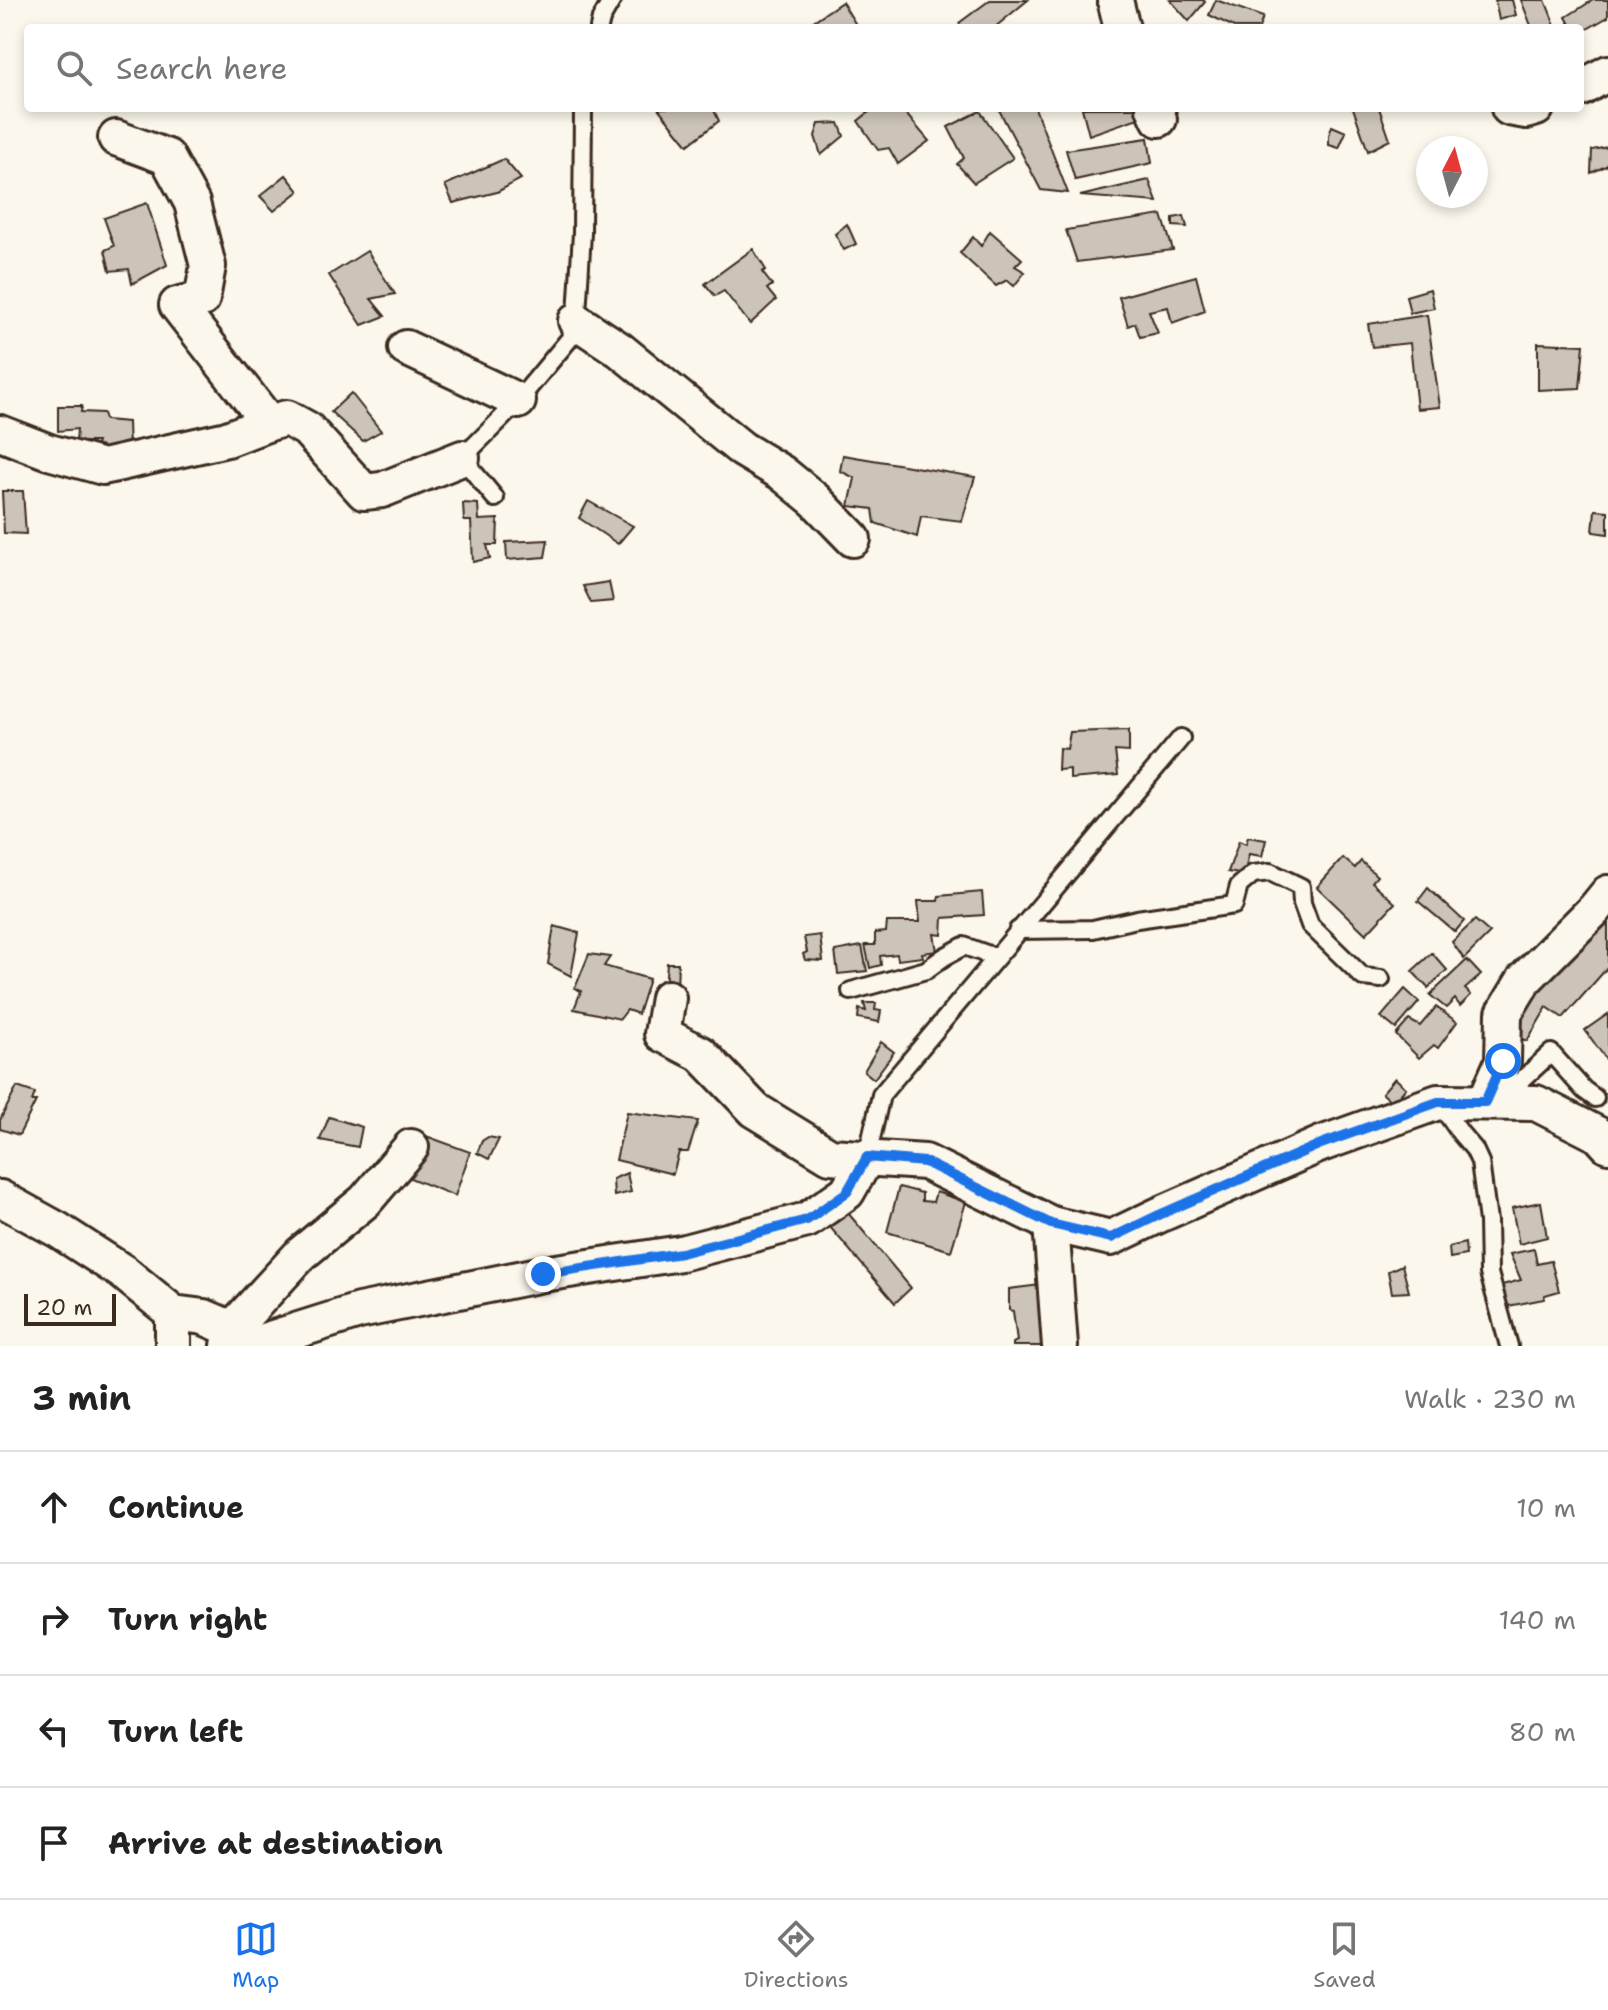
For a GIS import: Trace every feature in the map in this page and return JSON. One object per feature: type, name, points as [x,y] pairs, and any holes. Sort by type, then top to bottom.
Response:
[{"type":"street","points":[[1115,0],[1121,24]]},
{"type":"street","points":[[1584,87],[1608,73]]},
{"type":"street","points":[[116,138],[167,157],[192,203],[208,266],[202,299],[177,305],[269,423]]},
{"type":"street","points":[[576,321],[620,350],[742,449],[782,473],[815,500],[853,539]]},
{"type":"street","points":[[406,348],[518,401]]},
{"type":"street","points":[[0,433],[49,452],[103,467],[227,439],[287,418],[307,429],[364,492],[382,490],[462,458]]},
{"type":"street","points":[[1485,1102],[1503,1061],[1504,1013],[1524,980],[1608,893]]},
{"type":"street","points":[[668,998],[662,1034],[701,1054],[755,1110],[830,1156],[925,1162],[1051,1224],[1111,1238],[1321,1144],[1438,1102],[1536,1103],[1599,1135],[1608,1145]]},
{"type":"street","points":[[236,1340],[301,1254],[365,1201],[411,1147]]},
{"type":"street","points":[[0,1198],[58,1230],[123,1272],[173,1329],[204,1317],[236,1340],[359,1311],[543,1274],[681,1253],[807,1220],[847,1192],[867,1157]]},
{"type":"street","points":[[1051,1224],[1060,1346]]},
{"type":"lane","points":[[600,24],[612,0]]},
{"type":"lane","points":[[495,498],[462,458],[518,401],[576,331],[582,233],[583,112]]},
{"type":"lane","points":[[867,1157],[881,1095],[1181,738]]},
{"type":"lane","points":[[1018,930],[1093,929],[1137,919],[1234,905],[1239,886],[1253,874],[1270,872],[1301,887],[1302,903],[1310,925],[1352,968],[1363,977],[1381,979]]},
{"type":"lane","points":[[851,991],[926,970],[964,946],[995,957]]},
{"type":"lane","points":[[1485,1102],[1510,1091],[1551,1053],[1595,1098]]},
{"type":"lane","points":[[1438,1102],[1474,1149],[1480,1162],[1488,1221],[1489,1273],[1509,1346]]},
{"type":"building","points":[[990,0],[1028,0],[999,24],[959,23]]},
{"type":"building","points":[[1170,0],[1203,0],[1205,2],[1189,21]]},
{"type":"building","points":[[1216,0],[1263,17],[1260,24],[1228,24],[1209,15]]},
{"type":"building","points":[[1495,0],[1512,0],[1516,15],[1499,20]]},
{"type":"building","points":[[1521,0],[1545,0],[1554,24],[1530,24]]},
{"type":"building","points":[[1593,0],[1608,0],[1608,17],[1584,31],[1584,24],[1570,24],[1566,17]]},
{"type":"building","points":[[842,2],[856,24],[809,24]]},
{"type":"building","points":[[661,112],[715,112],[719,121],[688,145]]},
{"type":"building","points":[[869,112],[904,112],[929,141],[898,164],[889,148],[878,150],[858,121]]},
{"type":"building","points":[[981,112],[1013,158],[974,183],[957,164],[964,158],[948,127]]},
{"type":"building","points":[[1000,112],[1037,112],[1068,193],[1041,190]]},
{"type":"building","points":[[1083,112],[1146,112],[1147,115],[1089,135]]},
{"type":"building","points":[[1354,112],[1380,112],[1390,140],[1368,151]]},
{"type":"building","points":[[839,123],[844,136],[821,155],[815,136],[819,124]]},
{"type":"building","points":[[1332,126],[1346,132],[1339,148],[1329,145]]},
{"type":"building","points":[[1148,138],[1152,163],[1075,180],[1066,150]]},
{"type":"building","points":[[1608,147],[1608,165],[1591,173],[1592,150]]},
{"type":"building","points":[[504,159],[521,179],[497,192],[453,203],[445,185]]},
{"type":"building","points":[[286,175],[299,191],[274,211],[260,196]]},
{"type":"building","points":[[1149,180],[1157,202],[1080,196]]},
{"type":"building","points":[[147,203],[167,265],[132,284],[129,269],[110,271],[105,250],[114,246],[104,218]]},
{"type":"building","points":[[1162,215],[1173,250],[1077,262],[1066,230]]},
{"type":"building","points":[[1184,216],[1187,227],[1173,226],[1173,218]]},
{"type":"building","points":[[847,224],[856,244],[844,250],[835,234]]},
{"type":"building","points":[[990,231],[1022,259],[1015,266],[1025,272],[1014,286],[1007,280],[996,286],[960,253],[973,237],[981,246]]},
{"type":"building","points":[[753,249],[766,270],[762,272],[772,285],[767,289],[776,300],[750,324],[724,291],[715,296],[705,284]]},
{"type":"building","points":[[367,251],[395,294],[371,299],[385,316],[362,325],[329,275]]},
{"type":"building","points":[[1196,276],[1205,311],[1172,323],[1168,307],[1149,311],[1158,333],[1140,337],[1135,323],[1128,326],[1119,297]]},
{"type":"building","points":[[1430,289],[1434,308],[1410,313],[1406,296]]},
{"type":"building","points":[[1427,315],[1440,407],[1417,409],[1410,343],[1372,347],[1368,324]]},
{"type":"building","points":[[1538,343],[1584,345],[1580,388],[1538,390]]},
{"type":"building","points":[[351,393],[381,431],[363,441],[331,412]]},
{"type":"building","points":[[58,406],[82,406],[81,412],[103,413],[105,420],[128,422],[129,451],[95,448],[97,442],[76,442],[77,429],[58,431]]},
{"type":"building","points":[[843,455],[975,477],[962,521],[921,516],[917,537],[875,523],[873,509],[849,506],[855,478],[840,471]]},
{"type":"building","points":[[2,491],[23,491],[26,534],[4,533]]},
{"type":"building","points":[[588,501],[633,526],[618,544],[579,518]]},
{"type":"building","points":[[463,503],[478,504],[479,520],[498,519],[497,545],[487,545],[490,558],[473,562],[471,521],[464,521]]},
{"type":"building","points":[[1595,510],[1608,511],[1608,534],[1593,532]]},
{"type":"building","points":[[548,540],[545,557],[507,560],[506,542]]},
{"type":"building","points":[[609,582],[613,601],[591,603],[583,586]]},
{"type":"building","points":[[1129,730],[1129,752],[1115,751],[1118,775],[1070,779],[1070,769],[1058,770],[1059,748],[1067,749],[1070,732]]},
{"type":"building","points":[[1248,837],[1266,840],[1262,856],[1249,854],[1244,875],[1228,872],[1239,841],[1246,844]]},
{"type":"building","points":[[1343,858],[1355,868],[1361,861],[1377,876],[1372,882],[1395,903],[1366,934],[1317,887]]},
{"type":"building","points":[[1428,888],[1464,921],[1455,932],[1418,901]]},
{"type":"building","points":[[982,892],[984,915],[943,918],[942,935],[934,934],[937,951],[922,953],[923,957],[898,960],[897,954],[880,956],[881,965],[870,968],[865,945],[875,945],[875,933],[886,932],[887,922],[920,922],[918,901],[938,901],[939,896]]},
{"type":"building","points":[[1608,911],[1608,967],[1563,1018],[1547,1007],[1527,1041],[1512,1035],[1528,1005],[1524,1000]]},
{"type":"building","points":[[1475,920],[1490,933],[1464,959],[1452,942]]},
{"type":"building","points":[[554,926],[579,933],[571,976],[548,964]]},
{"type":"building","points":[[820,935],[823,961],[805,960],[804,937]]},
{"type":"building","points":[[862,946],[867,971],[838,974],[835,951]]},
{"type":"building","points":[[1432,953],[1447,970],[1428,988],[1412,971]]},
{"type":"building","points":[[589,954],[610,957],[604,966],[649,979],[638,1014],[627,1010],[620,1019],[574,1009],[581,991],[575,988]]},
{"type":"building","points":[[1467,960],[1481,975],[1465,989],[1471,995],[1460,1006],[1455,999],[1446,1008],[1430,995]]},
{"type":"building","points":[[667,963],[678,963],[677,990],[665,987]]},
{"type":"building","points":[[1405,989],[1419,1002],[1396,1029],[1381,1017]]},
{"type":"building","points":[[864,1003],[876,1003],[875,1010],[881,1011],[879,1022],[858,1018],[859,1009],[866,1011]]},
{"type":"building","points":[[1436,1007],[1457,1022],[1438,1048],[1434,1045],[1419,1058],[1396,1035],[1409,1020],[1420,1026]]},
{"type":"building","points":[[1608,1014],[1608,1062],[1585,1030]]},
{"type":"building","points":[[881,1042],[894,1052],[874,1079],[864,1071]]},
{"type":"building","points":[[1395,1078],[1406,1088],[1393,1103],[1382,1093]]},
{"type":"building","points":[[17,1087],[35,1093],[32,1101],[36,1101],[19,1135],[0,1129],[0,1120]]},
{"type":"building","points":[[627,1112],[698,1121],[688,1152],[679,1152],[673,1174],[616,1160]]},
{"type":"building","points":[[329,1117],[362,1127],[358,1147],[320,1140]]},
{"type":"building","points":[[426,1136],[470,1152],[455,1196],[410,1178]]},
{"type":"building","points":[[488,1137],[499,1139],[489,1159],[477,1153],[482,1141]]},
{"type":"building","points":[[627,1173],[631,1192],[614,1196],[613,1179]]},
{"type":"building","points":[[899,1187],[922,1193],[922,1201],[933,1202],[936,1192],[966,1202],[951,1251],[887,1232]]},
{"type":"building","points":[[1541,1202],[1547,1237],[1519,1244],[1512,1208]]},
{"type":"building","points":[[848,1213],[911,1288],[895,1303],[829,1226]]},
{"type":"building","points":[[1465,1243],[1466,1255],[1450,1258],[1449,1247]]},
{"type":"building","points":[[1534,1249],[1537,1264],[1551,1261],[1559,1291],[1545,1295],[1544,1299],[1508,1306],[1502,1285],[1521,1280],[1510,1254]]},
{"type":"building","points":[[1402,1265],[1409,1292],[1392,1293],[1388,1271]]},
{"type":"building","points":[[1040,1285],[1046,1346],[1013,1346],[1017,1341],[1013,1311],[1009,1310],[1009,1289]]},
{"type":"route","points":[[543,1274],[681,1253],[807,1220],[847,1192],[867,1157],[925,1162],[1051,1224],[1111,1238],[1321,1144],[1438,1102],[1485,1102],[1503,1061]]}]
